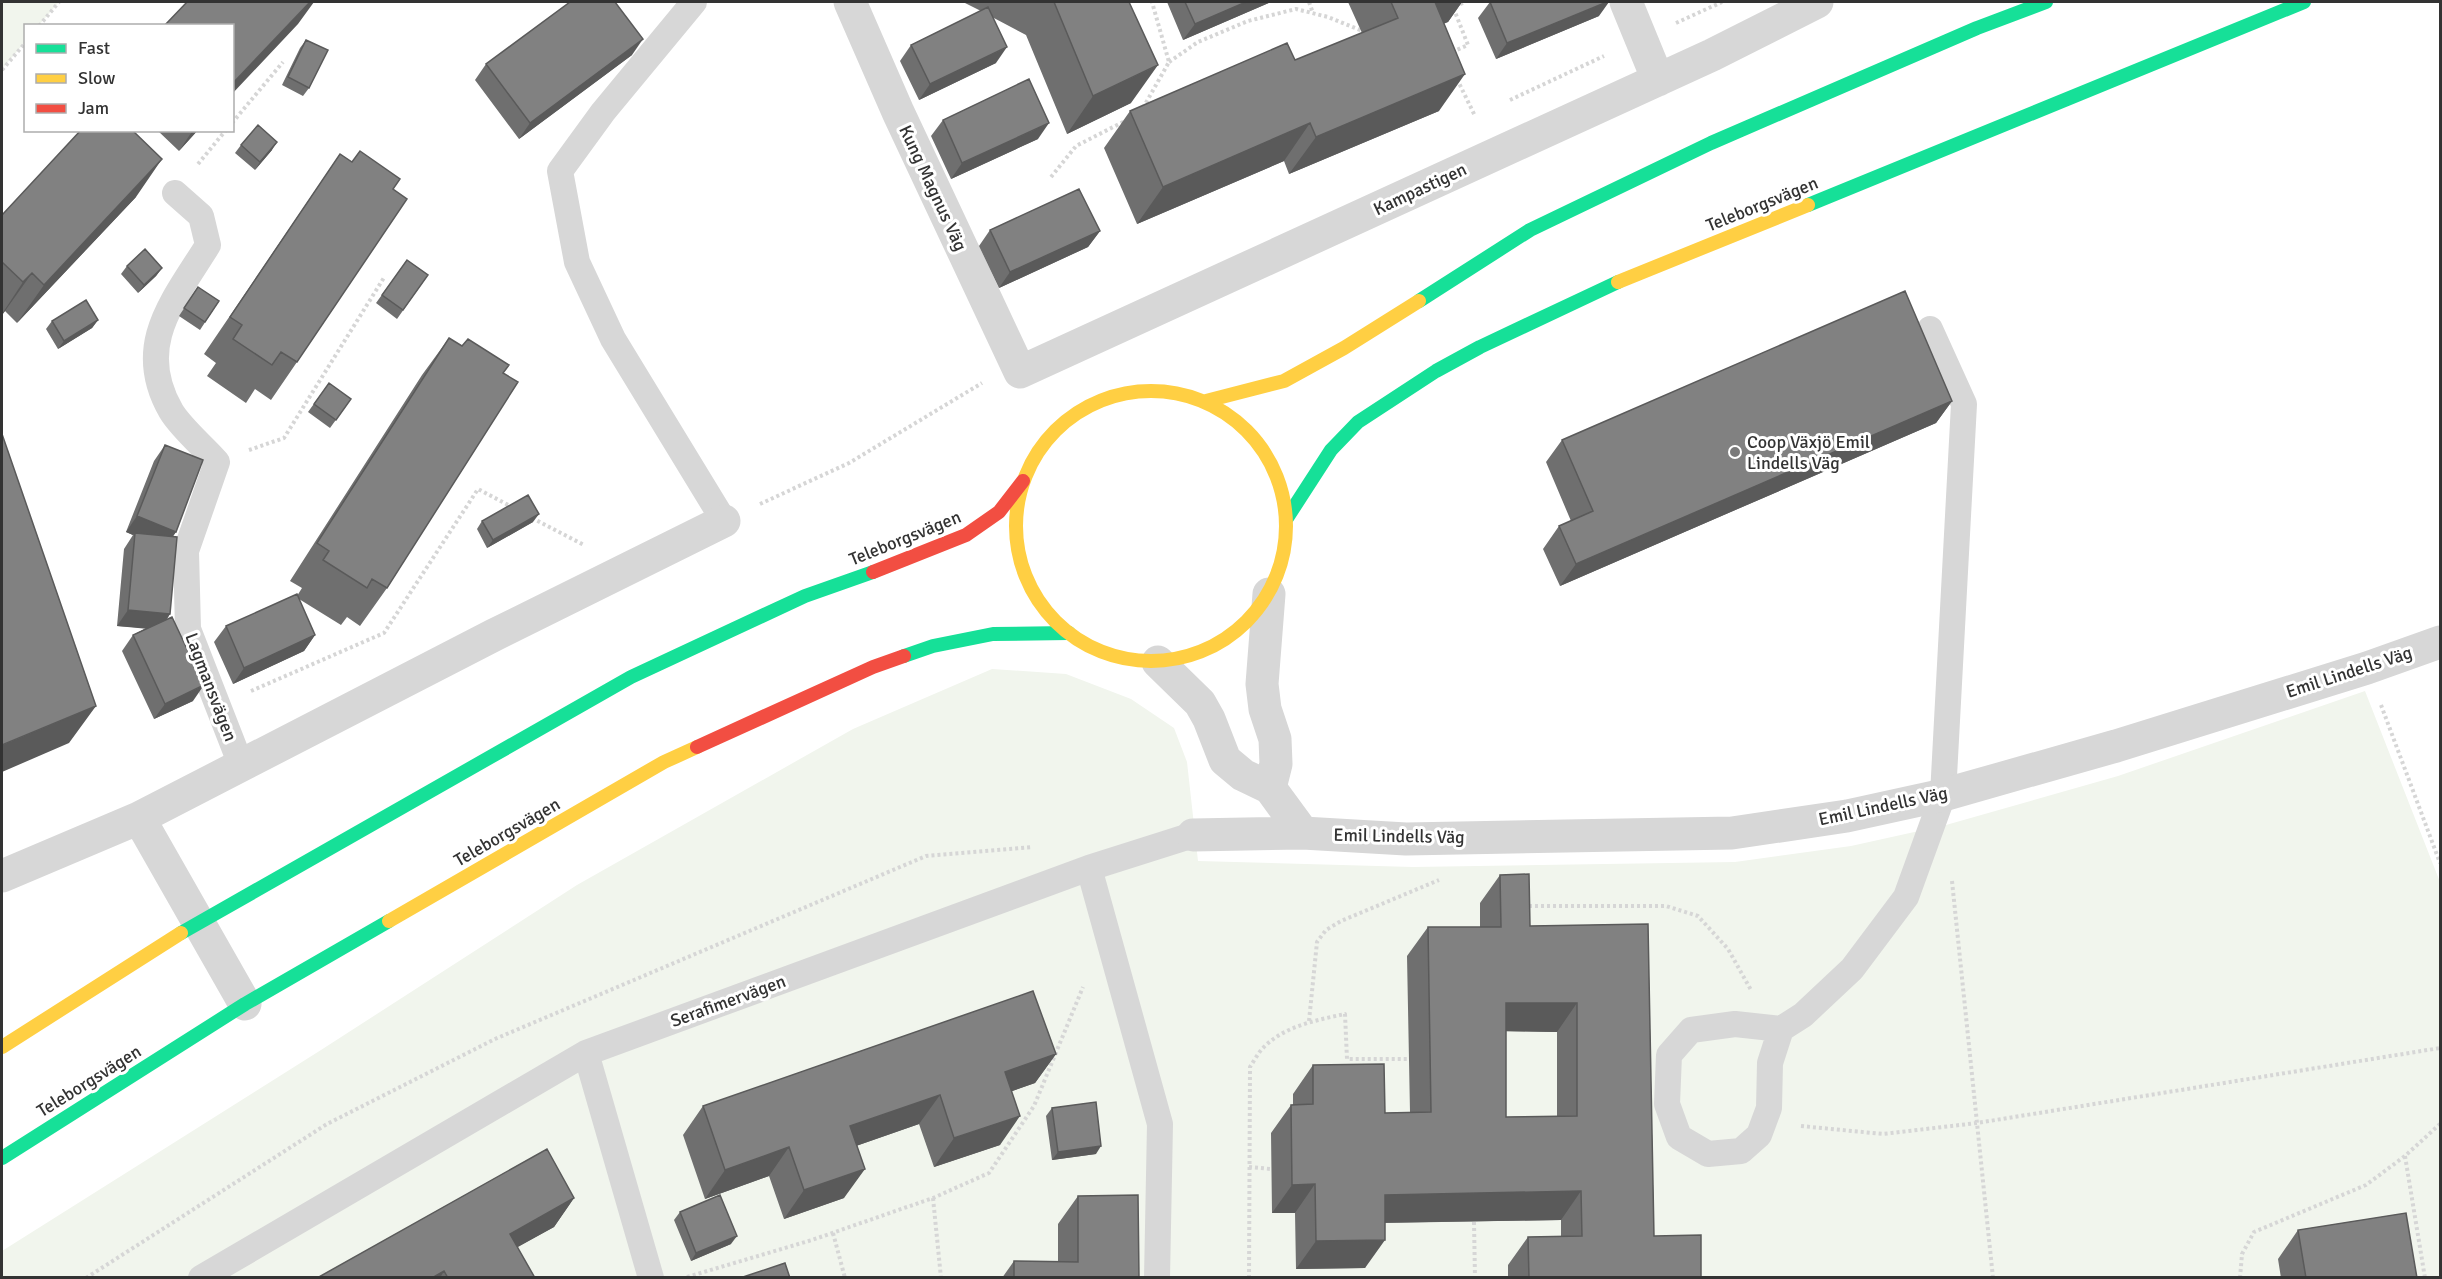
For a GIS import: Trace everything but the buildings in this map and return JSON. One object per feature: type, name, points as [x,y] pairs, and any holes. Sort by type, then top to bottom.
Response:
[{"type":"main road","points":[[1206,401],[1284,381],[1344,348],[1530,231],[1711,143],[1977,28],[2046,2]]},
{"type":"main road","name":"Teleborgsvägen","points":[[1287,518],[1331,450],[1358,422],[1436,371],[1480,347],[1616,283],[2304,2]]},
{"type":"main road","points":[[1143,390],[1176,392],[1206,401],[1238,421],[1263,448],[1280,482],[1287,518],[1286,544],[1269,594],[1249,621],[1222,642],[1191,656],[1158,662],[1126,659],[1095,650],[1069,633],[1044,609],[1027,580],[1017,548],[1016,514],[1023,481],[1037,452],[1057,427],[1083,408],[1112,395],[1143,390]]},
{"type":"main road","name":"Teleborgsvägen","points":[[2,1047],[198,922],[631,677],[805,596],[900,563],[966,535],[999,512],[1023,481]]},
{"type":"main road","name":"Teleborgsvägen","points":[[2,1158],[245,1005],[664,762],[873,667],[933,646],[993,634],[1069,633]]},
{"type":"street","name":"Kung Magnus Väg","points":[[850,2],[898,112],[1020,372]]},
{"type":"street","points":[[1626,2],[1658,80]]},
{"type":"street","name":"Kampastigen","points":[[1020,372],[1658,80],[1817,2]]},
{"type":"street","name":"Lagmansvägen","points":[[2,876],[139,818],[724,521]]},
{"type":"street","points":[[1269,594],[1262,684],[1265,709],[1275,740],[1276,764],[1270,788]]},
{"type":"street","name":"Emil Lindells Väg","points":[[1193,835],[1304,833],[1406,839],[1732,833],[1847,816],[1943,795],[2116,746],[2367,668],[2440,642]]},
{"type":"street","points":[[1158,662],[1200,703],[1209,719],[1225,760],[1243,775],[1270,788],[1304,833]]},
{"type":"street","points":[[139,818],[245,1005]]},
{"type":"lane","points":[[694,2],[603,112],[560,171],[577,262],[613,339],[724,521]]},
{"type":"lane","points":[[175,193],[201,216],[208,245],[168,309],[156,339],[156,378],[172,413],[218,462]]},
{"type":"lane","name":"Emil Lindells Väg","points":[[1781,1029],[1803,1015],[1852,969],[1906,897],[1943,795],[1964,404],[1930,329]]},
{"type":"lane","name":"Lagmansvägen","points":[[218,462],[186,551],[188,629],[241,765]]},
{"type":"lane","name":"Serafimervägen","points":[[201,1278],[586,1053],[1089,868],[1193,835]]},
{"type":"lane","points":[[1089,868],[1160,1124],[1157,1278]]},
{"type":"lane","points":[[1735,1024],[1781,1029],[1770,1063],[1770,1108],[1759,1135],[1741,1151],[1708,1154],[1679,1137],[1667,1104],[1669,1054],[1691,1030],[1735,1024]]},
{"type":"lane","points":[[586,1053],[651,1278]]},
{"type":"path","points":[[41,24],[59,2]]},
{"type":"path","points":[[1152,2],[1169,62]]},
{"type":"path","points":[[1308,2],[1313,13]]},
{"type":"path","points":[[1445,55],[1468,45],[1453,7],[1465,2]]},
{"type":"path","points":[[1138,114],[1158,85],[1169,62],[1198,42],[1248,21],[1296,9],[1329,17],[1366,32]]},
{"type":"path","points":[[2,70],[24,44]]},
{"type":"path","points":[[234,121],[283,62]]},
{"type":"path","points":[[1455,75],[1475,116]]},
{"type":"path","points":[[1052,177],[1076,146],[1128,120]]},
{"type":"path","points":[[175,193],[224,132]]},
{"type":"path","points":[[218,462],[284,438],[385,276]]},
{"type":"path","points":[[217,706],[384,633],[478,489],[518,510]]},
{"type":"path","points":[[528,516],[628,568]]},
{"type":"path","points":[[2367,668],[2440,863]]},
{"type":"path","points":[[1309,1021],[1317,942],[1326,930],[1341,921],[1450,876]]},
{"type":"path","points":[[1952,877],[1994,1278]]},
{"type":"path","points":[[1529,906],[1666,906],[1698,916],[1728,949],[1750,990],[1752,1026]]},
{"type":"path","points":[[686,1278],[833,1233],[933,1198],[989,1173],[1034,1106],[1106,931]]},
{"type":"path","points":[[1249,1278],[1250,1067],[1263,1047],[1309,1021],[1345,1014],[1347,1059],[1409,1059]]},
{"type":"path","points":[[1764,1123],[1883,1134],[1977,1123],[2440,1048]]},
{"type":"path","points":[[2240,1278],[2242,1254],[2254,1232],[2366,1185],[2405,1156],[2440,1124]]},
{"type":"path","points":[[2405,1156],[2425,1278]]},
{"type":"path","points":[[1249,1167],[1272,1169]]},
{"type":"path","points":[[933,1198],[941,1278]]},
{"type":"path","points":[[1474,1221],[1474,1278]]},
{"type":"path","points":[[833,1233],[845,1278]]},
{"type":"shaded area","points":[[2,2],[59,2],[40,24],[24,24],[24,43],[2,69]]},
{"type":"shaded area","points":[[992,669],[1066,674],[1131,699],[1174,728],[1187,762],[1198,861],[1413,867],[1735,862],[1851,846],[1946,825],[2118,776],[2365,691],[2440,882],[2440,1277],[2,1278],[2,1251],[577,885],[853,729]]},
{"type":"traffic: fast","points":[[1419,301],[1530,230],[1711,143],[1977,28],[2046,2]]},
{"type":"traffic: fast","points":[[1808,205],[2304,2]]},
{"type":"traffic: fast","points":[[1287,518],[1331,450],[1358,422],[1436,371],[1480,347],[1618,282]]},
{"type":"traffic: fast","points":[[181,933],[631,677],[805,596],[873,572]]},
{"type":"traffic: fast","points":[[904,656],[933,646],[993,634],[1069,633]]},
{"type":"traffic: fast","points":[[2,1158],[245,1004],[389,921]]},
{"type":"traffic: slow","points":[[1618,282],[1808,205]]},
{"type":"traffic: slow","points":[[1206,401],[1284,381],[1344,348],[1419,301]]},
{"type":"traffic: slow","points":[[1138,391],[1164,391],[1203,401],[1226,413],[1247,430],[1264,451],[1276,474],[1284,500],[1286,526],[1284,552],[1276,578],[1264,601],[1247,622],[1226,639],[1190,656],[1164,661],[1138,661],[1112,656],[1087,645],[1065,631],[1046,612],[1032,590],[1021,565],[1016,539],[1016,513],[1021,487],[1032,462],[1046,440],[1065,421],[1087,407],[1112,396],[1138,391]]},
{"type":"traffic: slow","points":[[389,921],[664,762],[697,747]]},
{"type":"traffic: slow","points":[[2,1047],[181,933]]},
{"type":"traffic: jam","points":[[873,572],[966,535],[999,512],[1023,481]]},
{"type":"traffic: jam","points":[[697,747],[873,667],[904,656]]},
{"type":"place","name":"Coop Växjö Emil Lindells Väg","points":[[1735,452]]}]
